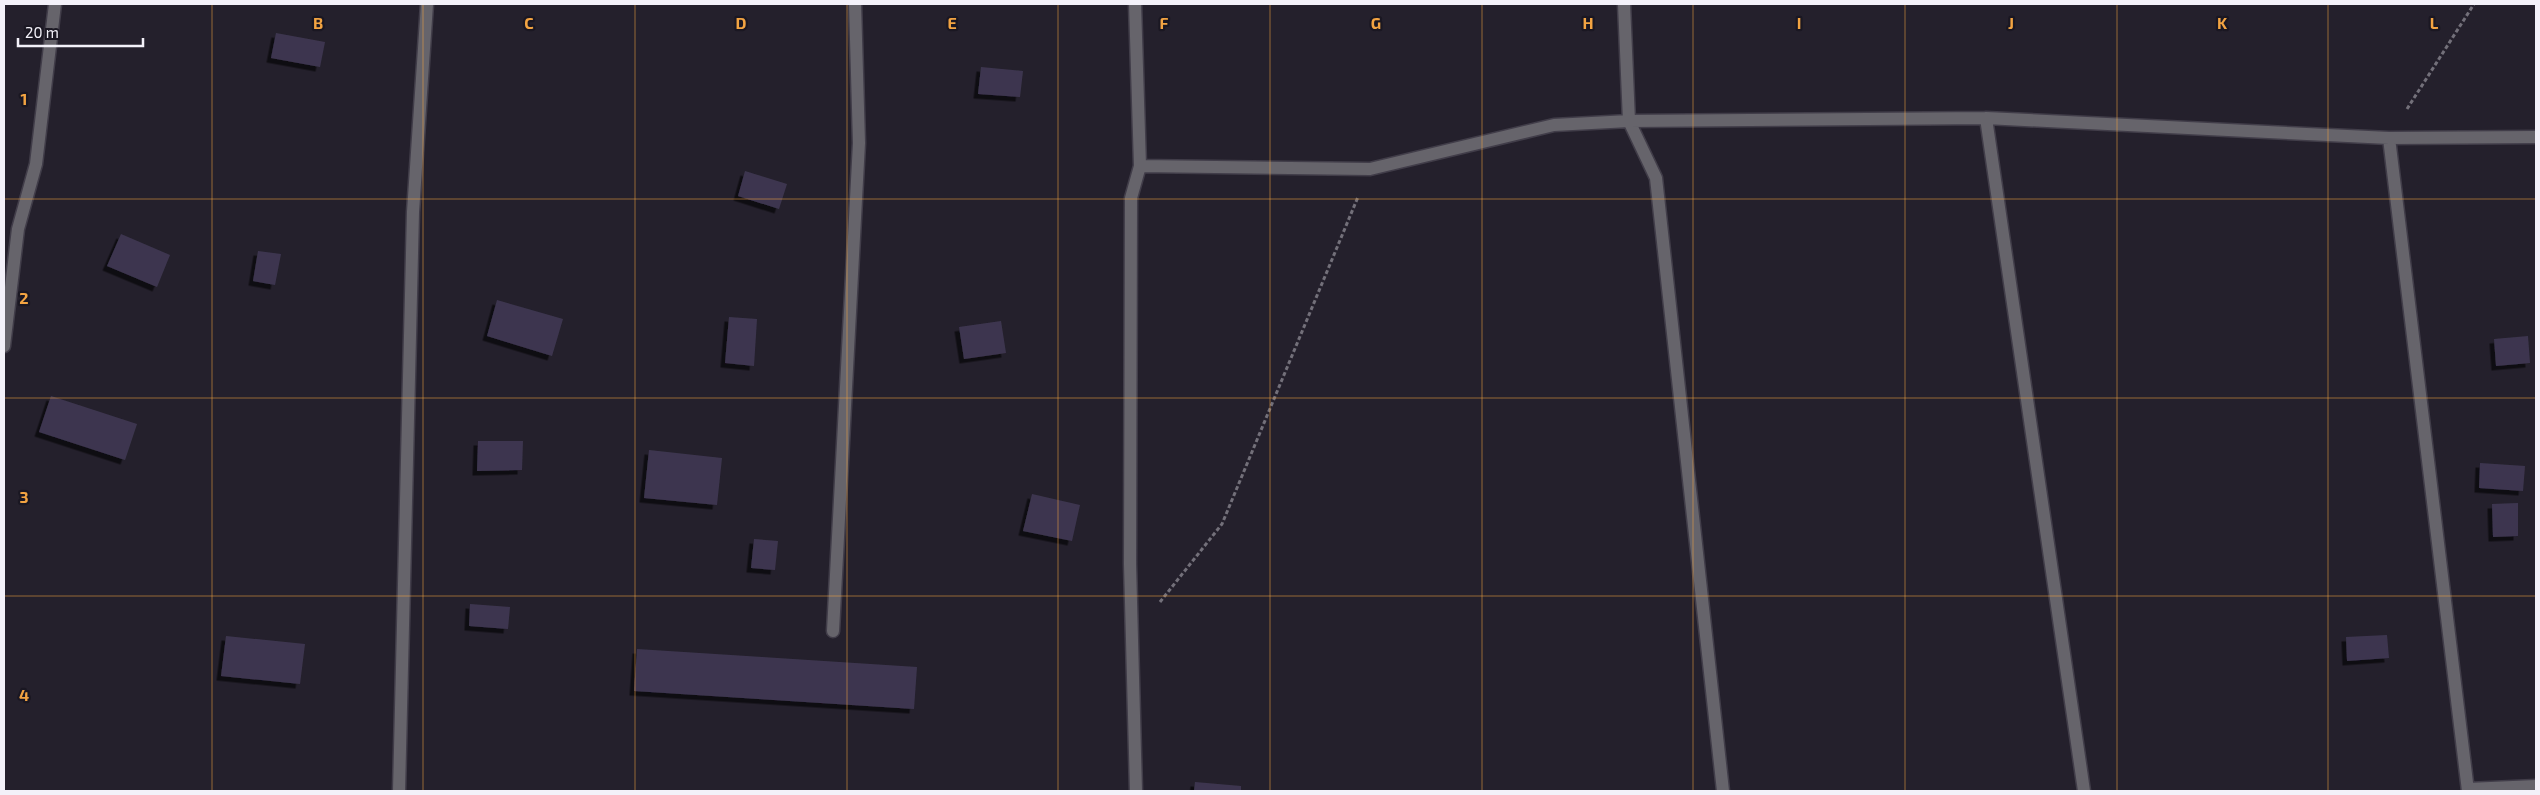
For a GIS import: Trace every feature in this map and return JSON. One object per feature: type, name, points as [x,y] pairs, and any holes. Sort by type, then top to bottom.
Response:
[{"type":"street","points":[[4,346],[18,229],[36,164],[55,4]]},
{"type":"street","points":[[399,791],[413,212],[427,4]]},
{"type":"street","points":[[833,631],[859,143],[855,4]]},
{"type":"street","points":[[1135,4],[1140,166],[1131,198],[1132,638],[1136,791]]},
{"type":"street","points":[[1624,4],[1630,122],[1656,178],[1723,791]]},
{"type":"street","points":[[1140,166],[1370,169],[1554,125],[1630,122],[1986,118],[2389,138],[2536,137]]},
{"type":"street","points":[[1986,118],[2084,791]]},
{"type":"street","points":[[2389,138],[2468,790],[2536,786]]},
{"type":"path","points":[[2389,138],[2474,4]]},
{"type":"path","points":[[1132,638],[1222,524],[1370,169]]},
{"type":"building","points":[[276,33],[325,42],[320,67],[271,58]]},
{"type":"building","points":[[981,67],[1023,71],[1020,97],[978,94]]},
{"type":"building","points":[[745,171],[787,184],[779,209],[738,196]]},
{"type":"building","points":[[121,234],[170,255],[157,287],[107,266]]},
{"type":"building","points":[[258,251],[281,254],[275,285],[253,281]]},
{"type":"building","points":[[497,300],[563,319],[552,356],[487,336]]},
{"type":"building","points":[[729,317],[757,319],[754,366],[725,363]]},
{"type":"building","points":[[1001,321],[1006,353],[964,359],[959,327]]},
{"type":"building","points":[[2528,336],[2530,363],[2496,366],[2494,339]]},
{"type":"building","points":[[51,396],[137,424],[125,460],[39,432]]},
{"type":"building","points":[[478,441],[523,441],[522,470],[477,471]]},
{"type":"building","points":[[649,450],[722,458],[717,505],[644,498]]},
{"type":"building","points":[[2480,463],[2525,466],[2523,491],[2479,488]]},
{"type":"building","points":[[1032,494],[1080,505],[1072,541],[1023,531]]},
{"type":"building","points":[[2518,503],[2518,536],[2493,537],[2492,504]]},
{"type":"building","points":[[754,539],[778,541],[775,570],[751,568]]},
{"type":"building","points":[[470,604],[510,607],[508,629],[469,626]]},
{"type":"building","points":[[2387,635],[2389,658],[2347,661],[2346,637]]},
{"type":"building","points":[[226,636],[305,644],[300,684],[221,676]]},
{"type":"building","points":[[637,649],[917,667],[914,709],[634,691]]},
{"type":"building","points":[[1195,782],[1241,786],[1241,791],[1194,791]]}]
